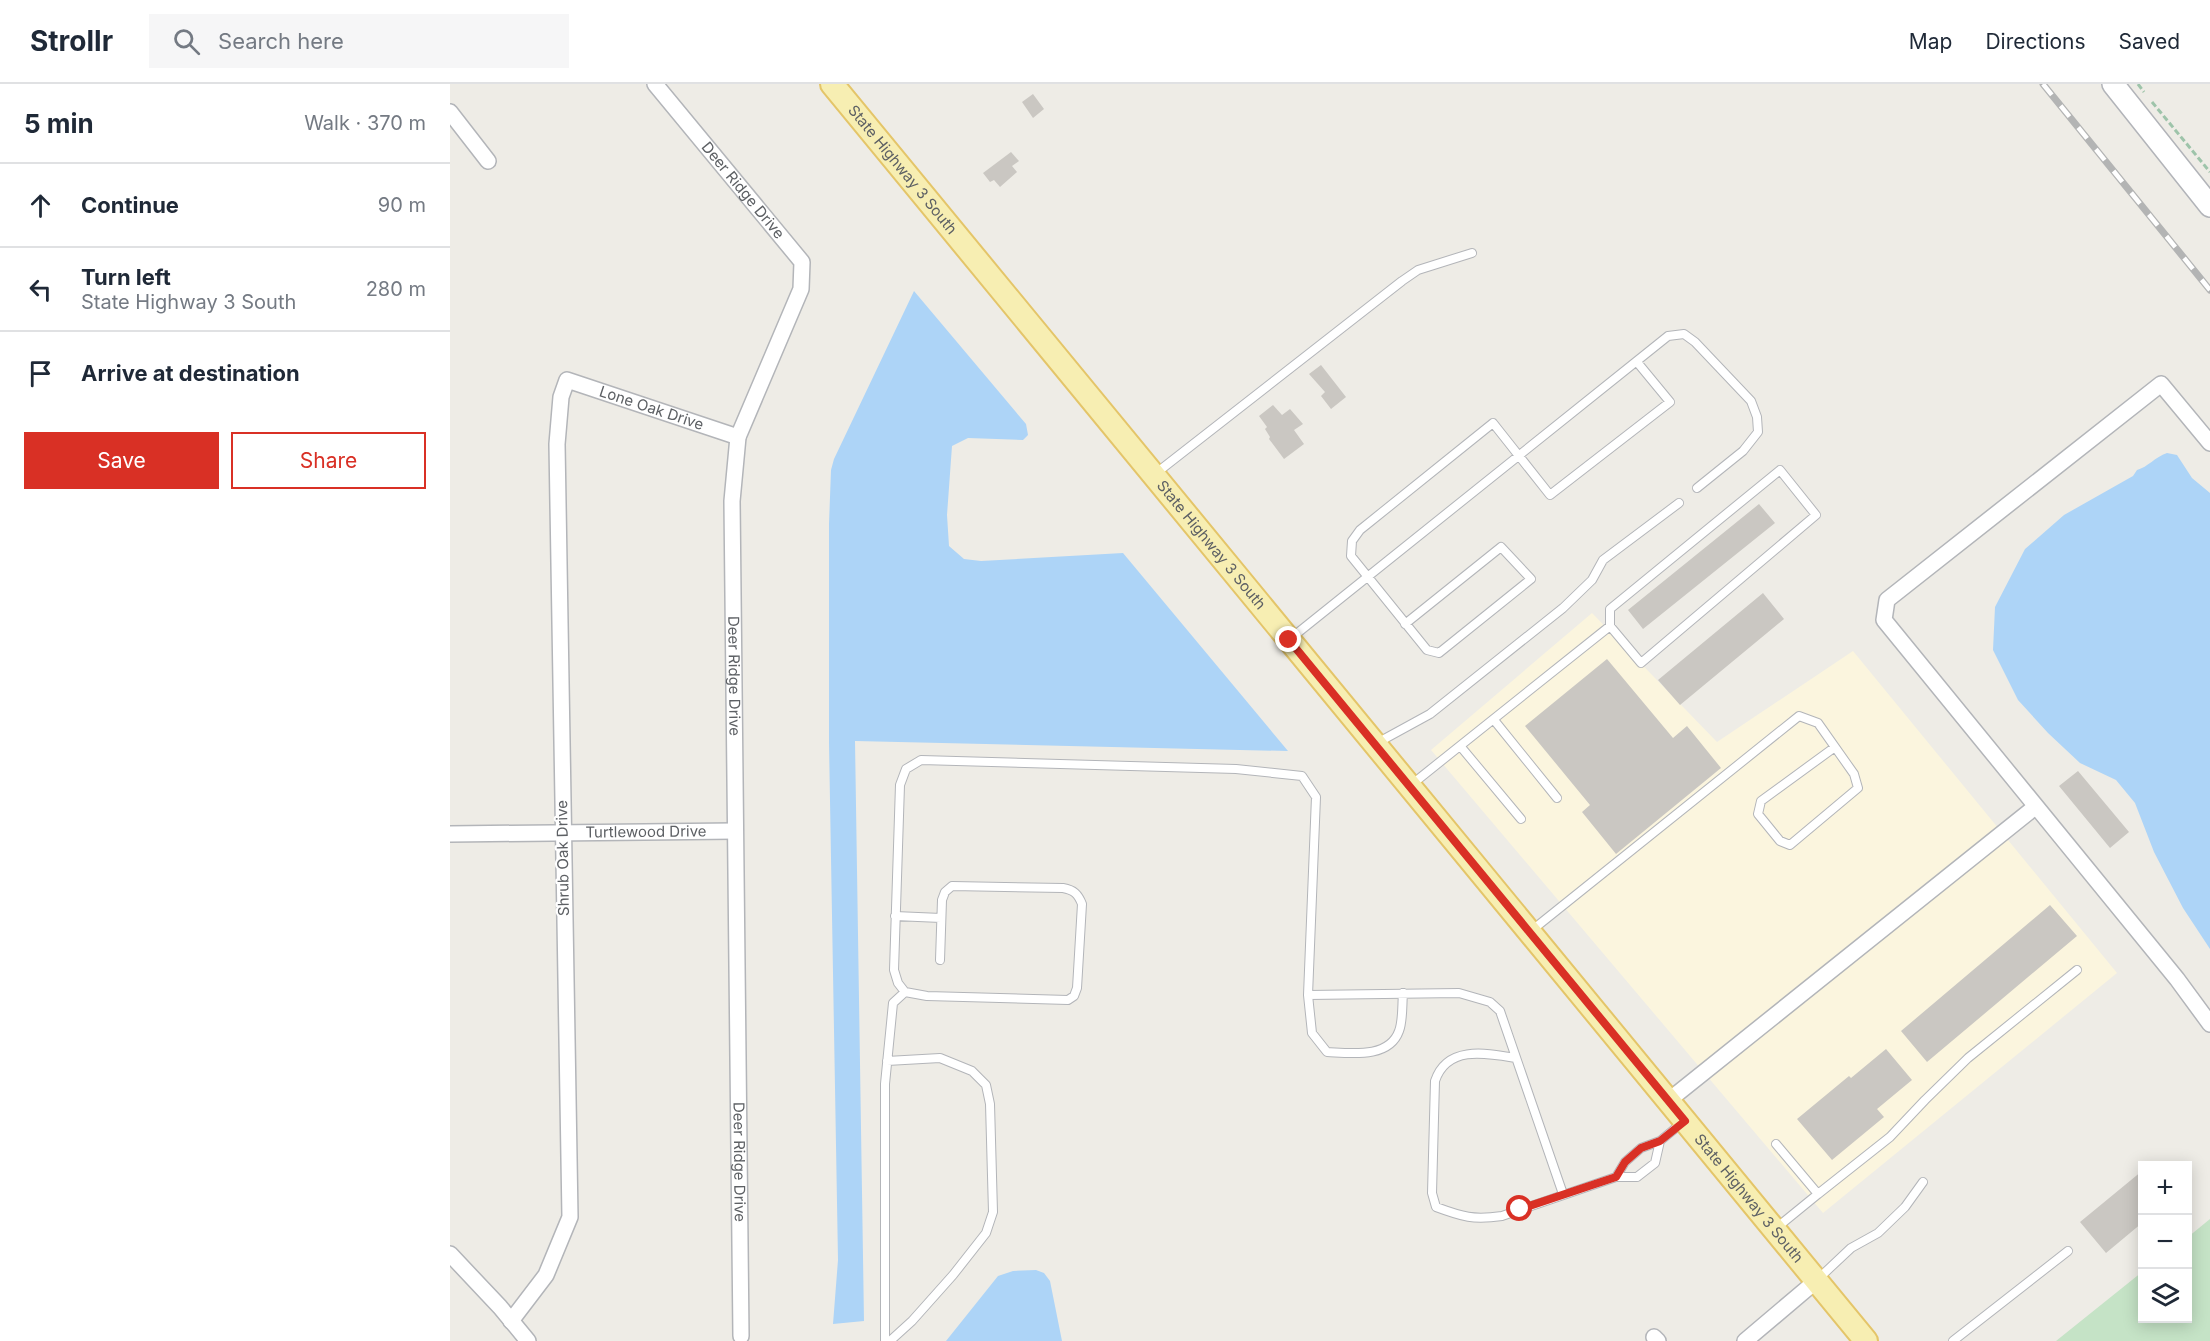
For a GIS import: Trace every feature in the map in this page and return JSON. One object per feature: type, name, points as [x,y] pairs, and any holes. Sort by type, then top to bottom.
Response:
[{"type":"main road","name":"State Highway 3 South","points":[[832,84],[1866,1341]]},
{"type":"street","name":"Deer Ridge Drive","points":[[655,84],[802,262],[801,289],[738,437],[732,501],[741,1336]]},
{"type":"street","points":[[2113,84],[2210,206]]},
{"type":"street","points":[[450,112],[488,161]]},
{"type":"street","name":"Lone Oak Drive","points":[[567,380],[738,437]]},
{"type":"street","name":"Shrub Oak Drive","points":[[511,1321],[546,1275],[570,1217],[557,444],[561,397],[567,380]]},
{"type":"street","points":[[2210,443],[2161,384],[1887,600],[1884,620],[2169,970],[2210,1024]]},
{"type":"street","points":[[1668,1101],[2035,807]]},
{"type":"street","name":"Turtlewood Drive","points":[[450,834],[735,831]]},
{"type":"street","points":[[450,1254],[528,1341]]},
{"type":"street","points":[[1745,1341],[1816,1281]]},
{"type":"lane","points":[[1154,475],[1402,281],[1418,270],[1472,253]]},
{"type":"lane","points":[[1289,640],[1668,336],[1684,334],[1695,342],[1751,401],[1757,417],[1758,432],[1743,451],[1697,488]]},
{"type":"lane","points":[[1406,624],[1501,548],[1531,579],[1439,653],[1427,650],[1368,577],[1352,556],[1352,541],[1360,530],[1493,423],[1550,495],[1670,402],[1637,362]]},
{"type":"lane","points":[[1780,470],[1816,515],[1641,663],[1610,627],[1610,609],[1780,470]]},
{"type":"lane","points":[[1375,744],[1430,714],[1563,608],[1592,580],[1603,560],[1679,503]]},
{"type":"lane","points":[[1410,786],[1610,627]]},
{"type":"lane","points":[[1530,932],[1799,716],[1818,723],[1854,774],[1858,788],[1790,845],[1780,841],[1758,814],[1761,801],[1834,747]]},
{"type":"lane","points":[[1494,720],[1557,798]]},
{"type":"lane","points":[[1461,747],[1521,819]]},
{"type":"lane","points":[[940,960],[942,900],[945,892],[952,886],[1071,890],[1078,895],[1082,904],[1077,988],[1074,996],[1068,1000],[927,996],[905,992],[898,983],[894,970],[900,785],[906,769],[921,760],[1236,769],[1302,776],[1316,796],[1308,995],[1312,1033],[1327,1052],[1364,1053],[1387,1047],[1400,1032],[1403,993]]},
{"type":"lane","points":[[895,916],[941,918]]},
{"type":"lane","points":[[1774,1230],[1890,1137],[1968,1058],[2077,970]]},
{"type":"lane","points":[[885,1341],[885,1084],[893,1003],[905,992]]},
{"type":"lane","points":[[1308,995],[1459,993],[1490,1002],[1500,1011],[1563,1194]]},
{"type":"lane","points":[[1516,1058],[1472,1053],[1455,1056],[1438,1072],[1435,1081],[1432,1192],[1436,1207],[1465,1218],[1502,1216],[1616,1177],[1637,1177],[1655,1163],[1660,1141]]},
{"type":"lane","points":[[887,1061],[940,1058],[972,1071],[986,1085],[990,1104],[993,1212],[986,1233],[953,1275],[912,1321],[890,1341]]},
{"type":"lane","points":[[1616,1177],[1625,1162],[1641,1148],[1660,1141],[1685,1121]]},
{"type":"lane","points":[[1776,1144],[1818,1194]]},
{"type":"lane","points":[[1816,1281],[1851,1248],[1878,1233],[1905,1207],[1923,1182]]},
{"type":"lane","points":[[1953,1341],[2068,1251]]},
{"type":"path","points":[[2138,84],[2210,172]]},
{"type":"shaded area","points":[[1592,613],[1717,742],[1853,651],[2117,973],[1823,1213],[1431,750]]},
{"type":"green space","points":[[2210,1219],[2210,1341],[2056,1341],[2138,1275],[2138,1323],[2192,1323],[2192,1234]]},
{"type":"water","points":[[914,291],[1026,424],[1028,435],[1023,440],[968,438],[952,446],[947,515],[949,546],[964,559],[981,561],[1123,553],[1288,751],[855,741],[864,1321],[833,1324],[838,1260],[829,743],[831,470],[834,459]]},
{"type":"water","points":[[2167,453],[2177,455],[2192,478],[2210,493],[2210,949],[2183,908],[2154,852],[2135,803],[2116,780],[2080,763],[2048,733],[2018,700],[1993,650],[1995,607],[2025,549],[2064,515],[2133,476],[2137,470]]},
{"type":"water","points":[[1036,1270],[1044,1273],[1050,1281],[1062,1341],[946,1341],[998,1276],[1013,1271]]},
{"type":"building","points":[[1033,94],[1044,109],[1033,118],[1022,102]]},
{"type":"building","points":[[1011,152],[1019,161],[1012,166],[1017,172],[1000,187],[994,180],[990,182],[983,173]]},
{"type":"building","points":[[1321,365],[1346,397],[1331,409],[1321,396],[1325,392],[1309,374]]},
{"type":"building","points":[[1273,405],[1282,415],[1290,409],[1303,424],[1294,430],[1304,444],[1284,459],[1269,439],[1265,429],[1267,427],[1259,416]]},
{"type":"building","points":[[1759,504],[1775,523],[1643,629],[1628,610]]},
{"type":"building","points":[[1763,593],[1784,619],[1680,705],[1658,680]]},
{"type":"building","points":[[1607,659],[1673,738],[1687,726],[1721,768],[1616,854],[1582,812],[1590,805],[1525,726]]},
{"type":"building","points":[[2078,771],[2129,832],[2110,848],[2059,786]]},
{"type":"building","points":[[2050,905],[2077,936],[1927,1062],[1901,1031]]},
{"type":"building","points":[[1886,1049],[1912,1080],[1877,1109],[1884,1117],[1832,1160],[1797,1119]]},
{"type":"building","points":[[2138,1174],[2138,1226],[2106,1253],[2080,1222]]},
{"type":"railway","points":[[2043,84],[2210,290]]},
{"type":"route","points":[[1289,640],[1685,1121],[1660,1141],[1641,1148],[1625,1162],[1616,1177],[1520,1209]]}]
